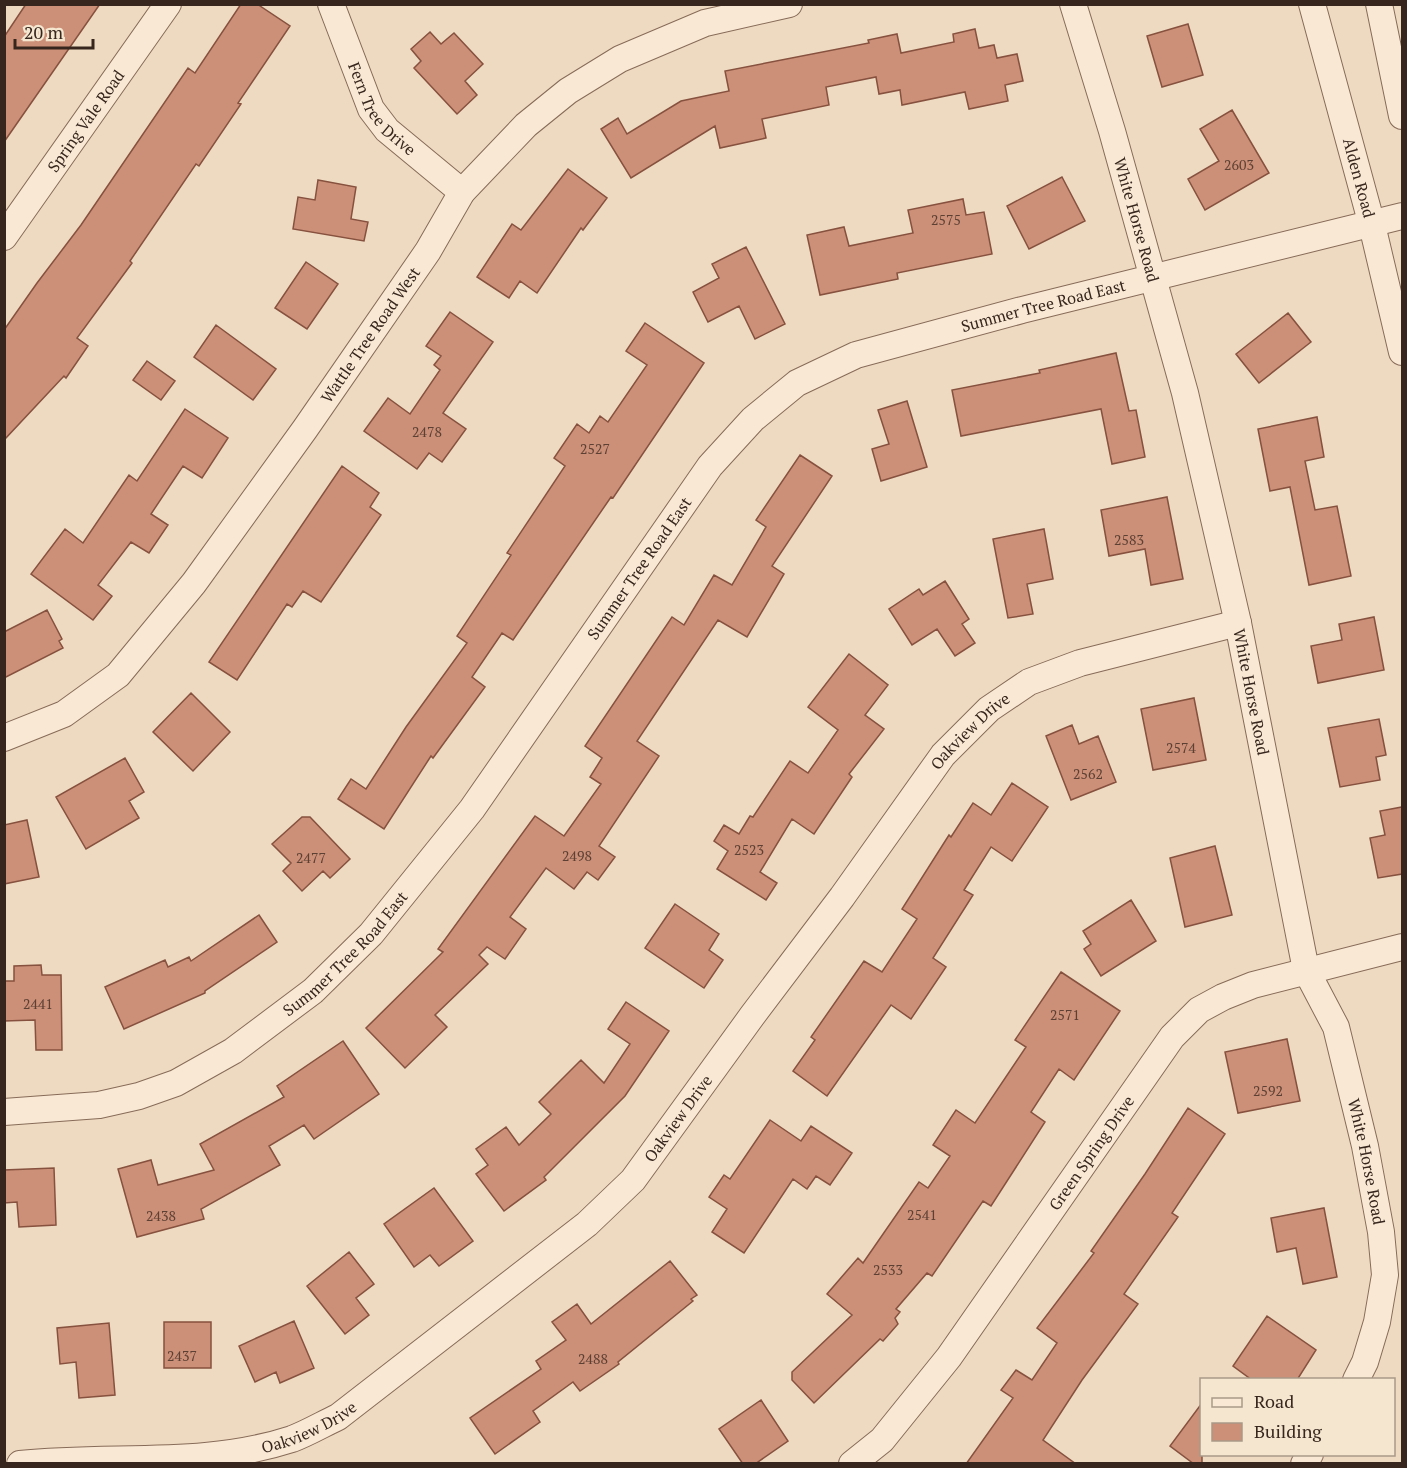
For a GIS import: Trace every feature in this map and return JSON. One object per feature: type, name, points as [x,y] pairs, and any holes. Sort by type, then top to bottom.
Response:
[{"type":"street","name":"Spring Vale Road","points":[[4,237],[168,4]]},
{"type":"street","name":"Fern Tree Drive","points":[[331,4],[371,110],[387,130],[462,192]]},
{"type":"street","name":"Wattle Tree Road West","points":[[4,738],[64,714],[118,675],[194,583],[305,429],[428,251],[462,192],[526,125],[568,91],[620,59],[702,14],[789,4]]},
{"type":"street","name":"White Horse Road","points":[[1073,4],[1112,131],[1185,393],[1238,623],[1306,970],[1336,1027],[1365,1146],[1381,1232],[1384,1275],[1377,1322],[1365,1362],[1357,1378]]},
{"type":"street","name":"Alden Road","points":[[1312,4],[1372,225],[1402,352]]},
{"type":"street","points":[[1379,4],[1402,116]]},
{"type":"street","name":"Summer Tree Road East","points":[[4,1112],[99,1105],[139,1096],[176,1083],[233,1051],[313,991],[371,934],[472,809],[710,466],[753,419],[797,383],[856,355],[1402,216]]},
{"type":"street","name":"Oakview Drive","points":[[20,1464],[76,1460],[172,1460],[232,1454],[293,1438],[338,1417],[587,1224],[633,1180],[842,897],[943,755],[989,709],[1029,682],[1080,663],[1238,623]]},
{"type":"street","name":"Green Spring Drive","points":[[852,1464],[882,1440],[949,1357],[1172,1037],[1199,1010],[1253,985],[1402,946]]},
{"type":"building","points":[[26,4],[100,4],[4,142],[4,37]]},
{"type":"building","points":[[241,4],[257,4],[290,26],[199,166],[196,164],[130,261],[132,263],[77,338],[88,346],[66,378],[64,376],[4,440],[4,330],[81,225],[188,68],[195,73]]},
{"type":"building","points":[[1188,24],[1203,75],[1162,87],[1147,36]]},
{"type":"building","points":[[975,29],[979,48],[994,45],[997,58],[1017,54],[1023,81],[1005,85],[1008,101],[969,109],[965,92],[902,105],[900,90],[879,94],[876,77],[826,87],[829,105],[762,119],[766,138],[720,148],[715,126],[631,178],[601,129],[618,118],[627,134],[681,101],[729,91],[725,71],[869,43],[868,40],[897,34],[901,53],[954,42],[953,34]]},
{"type":"building","points":[[430,32],[441,44],[454,33],[483,64],[465,81],[477,95],[457,114],[414,68],[421,61],[411,49]]},
{"type":"building","points":[[1232,110],[1269,173],[1205,210],[1188,179],[1219,161],[1200,129]]},
{"type":"building","points":[[568,169],[607,198],[583,230],[581,228],[537,293],[520,281],[509,298],[477,277],[512,224],[521,230]]},
{"type":"building","points":[[1062,177],[1085,221],[1029,249],[1007,206]]},
{"type":"building","points":[[318,180],[356,187],[351,219],[368,222],[364,241],[293,229],[298,197],[315,200]]},
{"type":"building","points":[[963,199],[966,215],[984,212],[992,254],[897,273],[898,279],[820,295],[807,235],[844,227],[849,246],[913,233],[908,210]]},
{"type":"building","points":[[746,247],[785,324],[755,339],[739,306],[708,322],[693,292],[719,278],[712,264]]},
{"type":"building","points":[[306,262],[338,284],[307,329],[275,308]]},
{"type":"building","points":[[450,312],[493,342],[443,413],[466,429],[442,462],[429,453],[417,469],[364,431],[388,398],[410,414],[440,370],[434,365],[441,356],[426,346]]},
{"type":"building","points":[[1288,313],[1311,342],[1259,383],[1236,354]]},
{"type":"building","points":[[645,323],[704,363],[513,640],[502,633],[472,677],[485,687],[433,758],[431,756],[384,829],[338,799],[351,779],[366,789],[406,727],[467,643],[457,636],[511,555],[507,553],[565,466],[554,458],[577,424],[589,433],[600,416],[608,422],[647,365],[626,351]]},
{"type":"building","points":[[216,325],[276,369],[253,400],[194,357]]},
{"type":"building","points":[[1116,353],[1129,411],[1136,410],[1145,457],[1112,464],[1101,409],[961,436],[952,390],[1040,373],[1039,370]]},
{"type":"building","points":[[147,361],[175,381],[161,400],[133,380]]},
{"type":"building","points":[[907,401],[927,467],[881,481],[872,449],[889,444],[878,410]]},
{"type":"building","points":[[185,409],[228,438],[202,478],[183,466],[151,514],[168,525],[149,553],[131,542],[98,585],[112,596],[93,620],[31,574],[65,529],[83,543],[129,475],[137,481]]},
{"type":"building","points":[[1317,417],[1324,457],[1305,461],[1315,510],[1337,506],[1351,576],[1309,585],[1290,487],[1270,491],[1258,429]]},
{"type":"building","points":[[800,455],[832,476],[772,566],[784,574],[747,637],[718,620],[637,741],[659,756],[599,846],[615,857],[598,880],[587,872],[574,889],[546,868],[510,917],[526,929],[505,959],[487,947],[479,955],[488,964],[435,1015],[447,1027],[405,1068],[366,1028],[443,952],[438,949],[535,816],[564,836],[601,784],[590,777],[602,758],[585,746],[672,617],[684,625],[714,575],[732,585],[766,527],[756,520]]},
{"type":"building","points":[[342,466],[379,493],[370,507],[381,515],[321,602],[303,591],[292,607],[287,604],[237,680],[209,662]]},
{"type":"building","points":[[1167,497],[1183,579],[1151,585],[1145,549],[1109,556],[1101,510]]},
{"type":"building","points":[[1044,529],[1053,579],[1027,584],[1033,614],[1008,618],[993,539]]},
{"type":"building","points":[[945,581],[969,619],[962,624],[975,643],[955,656],[937,629],[912,645],[889,609],[919,589],[923,595]]},
{"type":"building","points":[[47,610],[62,639],[59,641],[63,648],[4,678],[4,632]]},
{"type":"building","points":[[1374,617],[1384,670],[1318,683],[1311,646],[1342,640],[1339,624]]},
{"type":"building","points":[[849,654],[888,685],[865,715],[884,729],[849,774],[852,777],[814,834],[792,819],[760,872],[777,883],[766,900],[717,869],[728,851],[714,841],[724,825],[739,834],[790,761],[808,773],[838,730],[808,707]]},
{"type":"building","points":[[191,693],[230,732],[193,771],[153,732]]},
{"type":"building","points":[[1194,698],[1206,760],[1153,770],[1141,709]]},
{"type":"building","points":[[1379,719],[1386,755],[1376,757],[1380,780],[1340,787],[1328,728]]},
{"type":"building","points":[[1072,725],[1079,744],[1098,736],[1116,782],[1071,800],[1046,736]]},
{"type":"building","points":[[125,758],[144,792],[129,801],[139,818],[86,849],[56,797]]},
{"type":"building","points":[[1012,783],[1048,807],[1012,861],[991,847],[964,890],[973,895],[933,958],[946,967],[911,1019],[891,1005],[827,1096],[793,1071],[815,1040],[811,1037],[864,961],[882,972],[917,919],[902,909],[949,835],[951,837],[973,803],[991,815]]},
{"type":"building","points":[[1402,807],[1402,874],[1378,878],[1370,838],[1385,835],[1380,811]]},
{"type":"building","points":[[302,817],[310,817],[350,859],[330,878],[323,871],[302,891],[283,871],[291,863],[272,844]]},
{"type":"building","points":[[27,820],[39,877],[4,884],[4,825]]},
{"type":"building","points":[[1215,846],[1232,915],[1185,927],[1170,858]]},
{"type":"building","points":[[1131,900],[1156,941],[1101,976],[1084,949],[1091,944],[1083,931]]},
{"type":"building","points":[[675,904],[719,934],[709,950],[723,960],[704,988],[645,948]]},
{"type":"building","points":[[259,915],[277,942],[205,993],[124,1029],[105,987],[165,960],[168,967],[189,957],[191,961]]},
{"type":"building","points":[[41,965],[42,975],[61,975],[62,1050],[36,1050],[35,1020],[4,1021],[4,981],[14,981],[14,966]]},
{"type":"building","points":[[1061,972],[1120,1011],[1074,1080],[1059,1069],[1031,1112],[1045,1122],[991,1206],[983,1201],[932,1276],[927,1273],[896,1309],[900,1312],[895,1318],[898,1324],[883,1341],[880,1339],[814,1403],[792,1380],[792,1372],[852,1315],[827,1294],[858,1258],[863,1263],[919,1182],[928,1188],[950,1156],[933,1145],[956,1110],[975,1123],[1026,1047],[1015,1040]]},
{"type":"building","points":[[626,1002],[669,1031],[625,1096],[544,1177],[546,1180],[504,1211],[476,1174],[488,1165],[476,1149],[506,1127],[519,1145],[551,1114],[539,1102],[581,1060],[604,1083],[630,1044],[608,1029]]},
{"type":"building","points":[[1287,1039],[1300,1101],[1238,1113],[1225,1052]]},
{"type":"building","points":[[343,1041],[379,1094],[314,1139],[304,1125],[269,1146],[280,1165],[201,1209],[204,1219],[137,1237],[118,1169],[151,1160],[158,1185],[214,1170],[200,1144],[284,1097],[277,1086]]},
{"type":"building","points":[[1188,1108],[1225,1134],[1172,1213],[1178,1217],[1124,1294],[1138,1304],[1082,1380],[1043,1440],[1076,1464],[966,1464],[1013,1398],[1001,1390],[1016,1370],[1032,1380],[1057,1343],[1037,1328],[1094,1253],[1091,1251]]},
{"type":"building","points":[[770,1120],[801,1141],[811,1126],[852,1153],[830,1185],[816,1176],[807,1189],[793,1179],[744,1253],[712,1232],[727,1209],[709,1197],[724,1175],[730,1179]]},
{"type":"building","points":[[54,1168],[56,1225],[19,1227],[17,1202],[4,1203],[4,1170]]},
{"type":"building","points":[[434,1188],[473,1241],[439,1266],[430,1255],[414,1267],[384,1224]]},
{"type":"building","points":[[1324,1208],[1337,1277],[1303,1284],[1296,1248],[1277,1252],[1271,1218]]},
{"type":"building","points":[[349,1252],[374,1284],[356,1298],[369,1315],[345,1334],[307,1286]]},
{"type":"building","points":[[670,1261],[697,1295],[691,1299],[693,1301],[618,1362],[619,1364],[580,1391],[573,1382],[533,1411],[540,1422],[495,1454],[470,1418],[541,1369],[536,1361],[566,1340],[552,1322],[577,1304],[591,1324]]},
{"type":"building","points":[[1267,1316],[1316,1350],[1298,1378],[1249,1378],[1233,1366]]},
{"type":"building","points":[[294,1321],[314,1368],[280,1383],[276,1372],[255,1382],[239,1346]]},
{"type":"building","points":[[164,1322],[211,1322],[211,1368],[164,1368]]},
{"type":"building","points":[[109,1323],[115,1395],[79,1398],[76,1362],[60,1364],[57,1328]]},
{"type":"building","points":[[761,1400],[788,1441],[755,1464],[743,1464],[719,1429]]},
{"type":"building","points":[[1200,1406],[1202,1464],[1194,1464],[1170,1446]]}]
